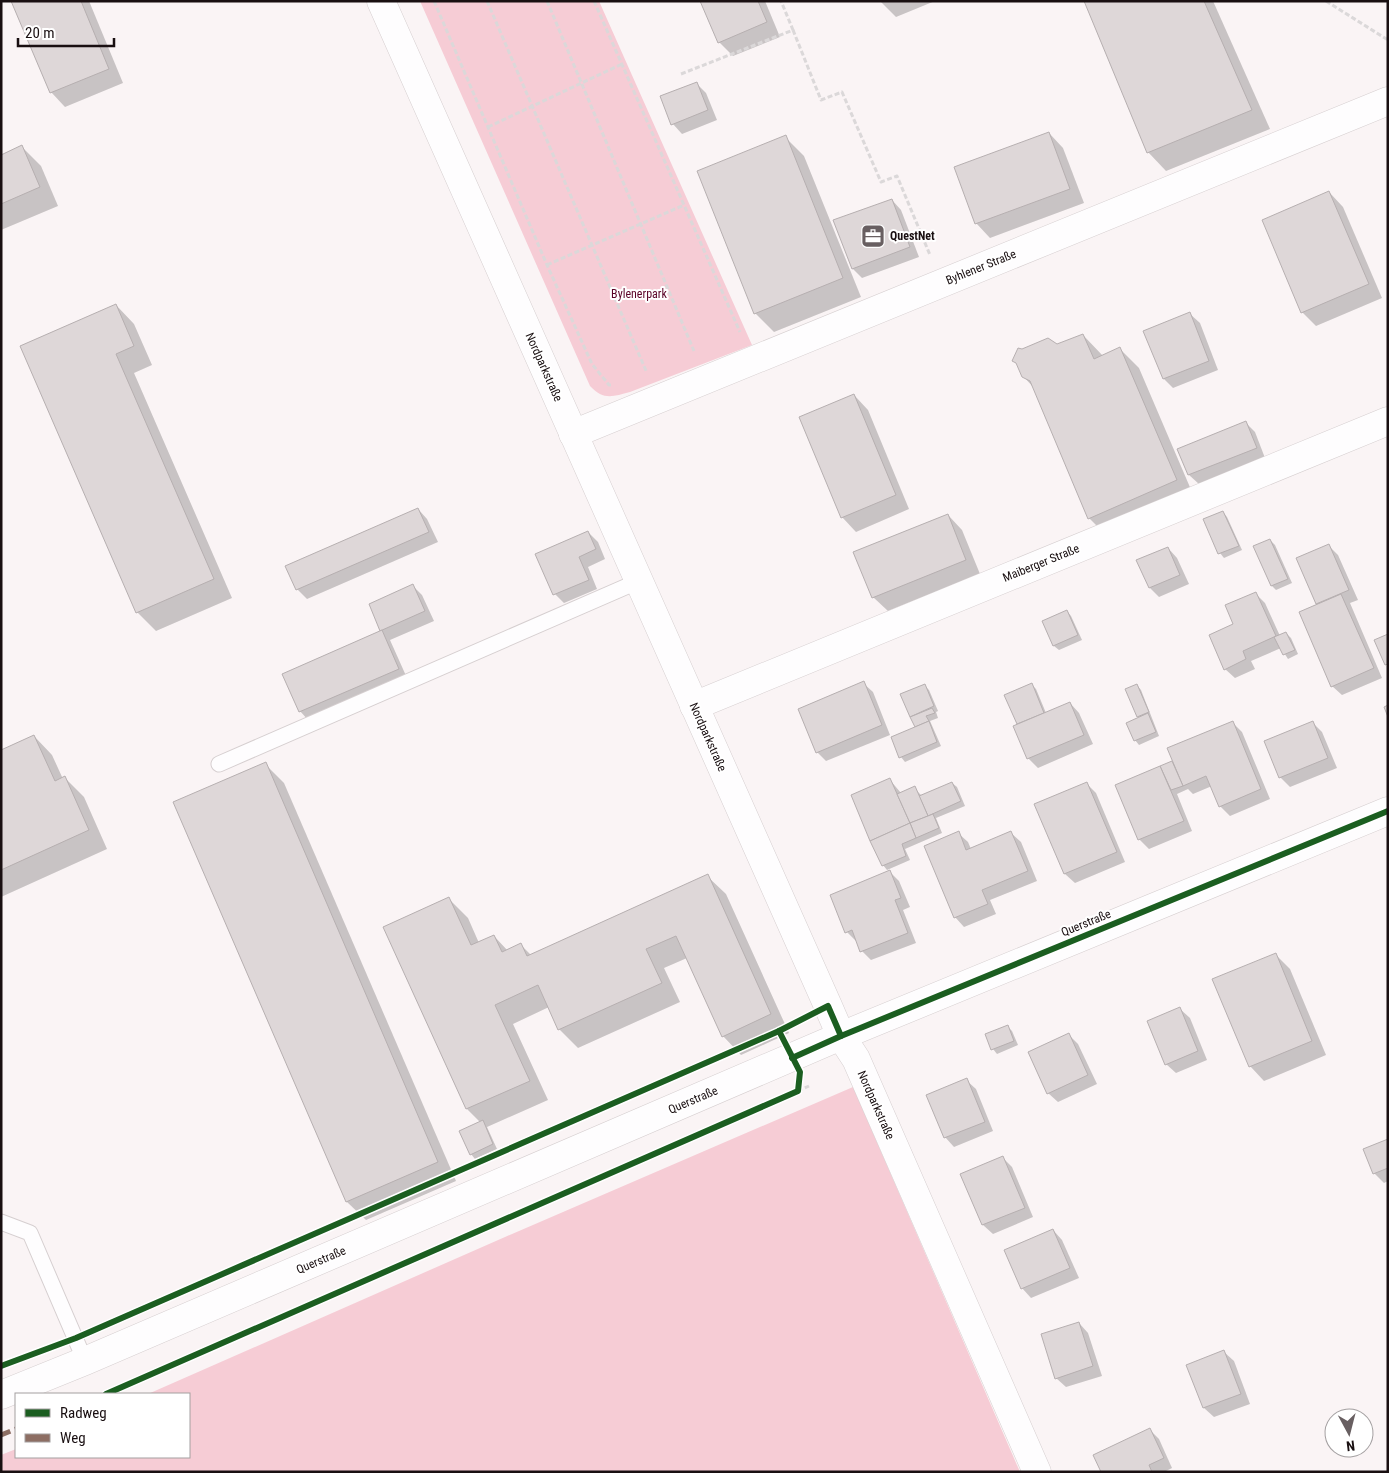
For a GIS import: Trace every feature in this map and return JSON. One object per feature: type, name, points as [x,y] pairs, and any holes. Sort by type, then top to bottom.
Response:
[{"type":"street","name":"Nordparkstraße","points":[[382,1],[841,1036],[856,1059],[1037,1472]]},
{"type":"street","name":"Byhlener Straße","points":[[574,434],[1388,101]]},
{"type":"street","name":"Maiberger Straße","points":[[694,706],[1388,421]]},
{"type":"street","name":"Querstraße","points":[[1,1395],[85,1361],[841,1036],[1388,811]]},
{"type":"lane","points":[[219,764],[639,581]]},
{"type":"lane","points":[[1,1222],[30,1233],[85,1361]]},
{"type":"path","points":[[434,1],[547,265],[592,364],[609,385],[617,384]]},
{"type":"path","points":[[487,1],[649,378]]},
{"type":"path","points":[[547,1],[698,359]]},
{"type":"path","points":[[594,1],[743,341]]},
{"type":"path","points":[[781,1],[821,100],[842,92],[881,182],[896,176],[933,262]]},
{"type":"path","points":[[1326,1],[1388,40]]},
{"type":"path","points":[[681,74],[793,30]]},
{"type":"path","points":[[488,127],[622,64]]},
{"type":"path","points":[[547,265],[684,205]]},
{"type":"green space","name":"Bylenerpark","points":[[420,1],[599,1],[752,345],[624,394],[608,396],[599,394],[590,386]]},
{"type":"green space","points":[[853,1087],[1020,1472],[1,1472],[1,1455],[15,1449],[15,1458],[190,1458],[190,1393],[150,1393]]},
{"type":"building","points":[[11,1],[81,1],[109,69],[50,93]]},
{"type":"building","points":[[700,1],[758,1],[767,22],[718,43]]},
{"type":"building","points":[[1084,1],[1204,1],[1252,110],[1147,153]]},
{"type":"building","points":[[697,82],[708,110],[671,125],[660,96]]},
{"type":"building","points":[[1049,132],[1070,189],[975,224],[954,167]]},
{"type":"building","points":[[786,135],[843,278],[754,314],[697,171]]},
{"type":"building","points":[[22,145],[40,187],[1,204],[1,155]]},
{"type":"building","points":[[1329,191],[1369,284],[1301,313],[1262,220]]},
{"type":"building","points":[[892,199],[910,247],[852,269],[833,220]]},
{"type":"building","points":[[116,304],[134,346],[116,354],[214,579],[136,613],[20,346]]},
{"type":"building","points":[[1190,312],[1209,361],[1163,379],[1143,331]]},
{"type":"building","points":[[1083,334],[1094,359],[1120,347],[1177,480],[1088,519],[1030,381],[1022,377],[1016,363],[1012,361],[1018,348],[1022,349],[1048,338],[1057,344]]},
{"type":"building","points":[[854,394],[896,495],[841,518],[799,417]]},
{"type":"building","points":[[1246,421],[1257,448],[1188,475],[1177,449]]},
{"type":"building","points":[[418,508],[429,532],[296,590],[285,566]]},
{"type":"building","points":[[1223,511],[1239,546],[1218,554],[1203,519]]},
{"type":"building","points":[[948,514],[966,560],[872,598],[853,552]]},
{"type":"building","points":[[588,531],[596,549],[579,557],[589,580],[553,595],[535,554]]},
{"type":"building","points":[[1270,539],[1288,579],[1271,586],[1253,546]]},
{"type":"building","points":[[1329,544],[1349,590],[1316,604],[1296,558]]},
{"type":"building","points":[[1168,547],[1180,575],[1149,588],[1136,560]]},
{"type":"building","points":[[413,584],[425,611],[380,631],[369,604]]},
{"type":"building","points":[[1256,592],[1276,636],[1243,651],[1246,659],[1224,670],[1209,635],[1233,624],[1225,605]]},
{"type":"building","points":[[1341,594],[1374,668],[1331,687],[1299,612]]},
{"type":"building","points":[[1067,610],[1078,635],[1053,646],[1042,621]]},
{"type":"building","points":[[382,630],[399,669],[299,712],[282,674]]},
{"type":"building","points":[[1286,632],[1295,650],[1283,655],[1274,637]]},
{"type":"building","points":[[1388,634],[1388,664],[1385,665],[1374,640]]},
{"type":"building","points":[[864,681],[882,725],[816,753],[798,709]]},
{"type":"building","points":[[1032,683],[1044,713],[1017,724],[1004,695]]},
{"type":"building","points":[[925,684],[934,706],[910,717],[900,694]]},
{"type":"building","points":[[1137,684],[1149,712],[1137,717],[1125,689]]},
{"type":"building","points":[[1070,702],[1084,735],[1027,759],[1013,726]]},
{"type":"building","points":[[1388,705],[1388,717],[1384,707]]},
{"type":"building","points":[[932,708],[935,713],[926,716],[929,721],[915,727],[910,717]]},
{"type":"building","points":[[1148,713],[1156,732],[1134,741],[1126,723]]},
{"type":"building","points":[[929,721],[937,742],[899,758],[891,737]]},
{"type":"building","points":[[1233,721],[1261,789],[1219,807],[1206,776],[1183,786],[1167,748]]},
{"type":"building","points":[[1313,721],[1328,758],[1279,778],[1264,741]]},
{"type":"building","points":[[34,735],[55,781],[65,776],[89,830],[1,870],[1,750]]},
{"type":"building","points":[[1172,761],[1183,786],[1171,790],[1160,766]]},
{"type":"building","points":[[266,762],[438,1162],[346,1202],[173,802]]},
{"type":"building","points":[[1160,766],[1184,821],[1138,840],[1115,785]]},
{"type":"building","points":[[890,778],[910,823],[870,841],[851,795]]},
{"type":"building","points":[[952,782],[961,801],[928,816],[919,796]]},
{"type":"building","points":[[1087,782],[1117,852],[1064,874],[1034,804]]},
{"type":"building","points":[[915,786],[928,816],[910,823],[897,794]]},
{"type":"building","points":[[933,814],[939,828],[916,838],[910,823]]},
{"type":"building","points":[[910,823],[916,838],[902,844],[906,856],[882,866],[870,841]]},
{"type":"building","points":[[959,831],[966,850],[1011,831],[1028,871],[982,890],[988,904],[954,918],[924,846]]},
{"type":"building","points":[[890,870],[901,898],[895,900],[908,933],[860,952],[852,930],[845,933],[830,895]]},
{"type":"building","points":[[708,874],[771,1014],[722,1037],[676,936],[646,949],[662,983],[558,1030],[538,985],[495,1005],[530,1081],[466,1109],[383,927],[449,897],[471,945],[494,935],[502,952],[521,943],[527,956]]},
{"type":"building","points":[[1276,953],[1312,1041],[1249,1067],[1212,979]]},
{"type":"building","points":[[1180,1007],[1198,1051],[1165,1065],[1147,1021]]},
{"type":"building","points":[[1008,1025],[1014,1041],[991,1050],[985,1034]]},
{"type":"building","points":[[1069,1033],[1088,1075],[1047,1094],[1028,1052]]},
{"type":"building","points":[[967,1078],[985,1122],[944,1138],[926,1095]]},
{"type":"building","points":[[483,1120],[493,1144],[470,1155],[459,1131]]},
{"type":"building","points":[[1388,1139],[1388,1168],[1373,1174],[1363,1149]]},
{"type":"building","points":[[1003,1156],[1025,1208],[982,1225],[960,1174]]},
{"type":"building","points":[[1053,1229],[1070,1268],[1021,1289],[1004,1250]]},
{"type":"building","points":[[1079,1322],[1093,1366],[1055,1379],[1041,1334]]},
{"type":"building","points":[[1224,1350],[1241,1394],[1203,1408],[1186,1365]]},
{"type":"building","points":[[1150,1428],[1164,1458],[1149,1465],[1152,1472],[1101,1472],[1093,1455]]},
{"type":"marked path","points":[[1,1435],[15,1429]]},
{"type":"cycle path","points":[[792,1058],[841,1036],[1388,811]]},
{"type":"cycle path","points":[[1,1366],[76,1338],[779,1031],[828,1006],[841,1036]]},
{"type":"cycle path","points":[[108,1393],[798,1091],[800,1072],[779,1031]]},
{"type":"place","name":"QuestNet","points":[[873,236]]}]
